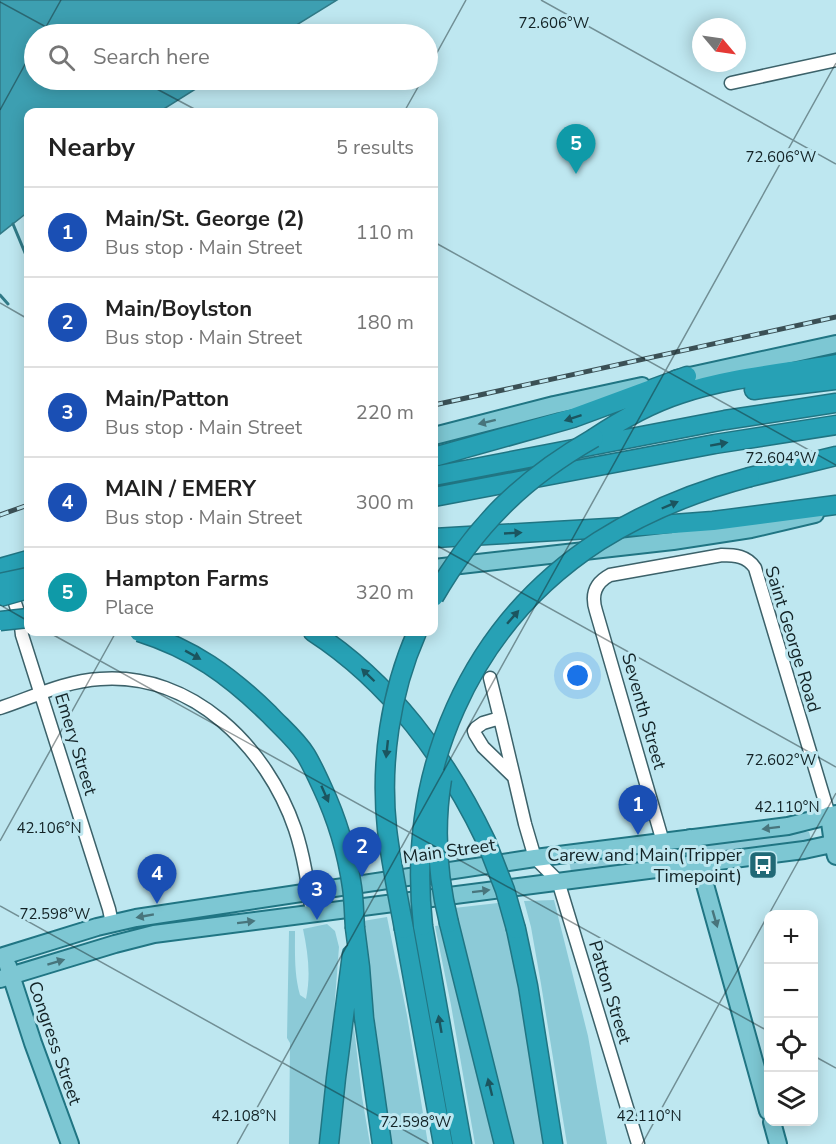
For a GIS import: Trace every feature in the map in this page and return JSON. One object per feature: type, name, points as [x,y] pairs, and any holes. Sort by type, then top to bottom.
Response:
[{"type":"highway","points":[[769,381],[836,364]]},
{"type":"highway","points":[[438,456],[573,418],[687,376]]},
{"type":"highway","points":[[438,591],[463,551],[499,508],[543,470],[644,408],[712,385],[836,380]]},
{"type":"highway","points":[[438,475],[724,420],[836,403]]},
{"type":"highway","points":[[438,496],[705,446],[836,425]]},
{"type":"highway","points":[[462,1144],[423,926],[420,864],[422,829],[430,780],[454,712],[474,673],[509,622],[533,595],[564,567],[599,542],[630,524],[707,490],[836,456]]},
{"type":"highway","points":[[752,477],[836,468]]},
{"type":"highway","points":[[438,538],[671,525],[836,507]]},
{"type":"highway","points":[[2,576],[24,562]]},
{"type":"highway","points":[[2,576],[24,577]]},
{"type":"highway","points":[[0,597],[24,590]]},
{"type":"highway","points":[[0,623],[24,618]]},
{"type":"highway","points":[[149,636],[203,660],[242,688],[306,754],[324,792],[339,831],[352,889],[364,1018],[382,1144]]},
{"type":"highway","points":[[319,636],[346,655],[366,673],[405,714],[453,780],[486,841],[506,890],[516,929],[531,1004],[553,1140]]},
{"type":"highway","points":[[415,636],[397,690],[389,730],[385,770],[387,828],[442,1141]]},
{"type":"highway","points":[[487,652],[463,707],[447,758],[437,820],[437,855],[448,923],[504,1144]]},
{"type":"highway","points":[[329,1144],[355,928]]},
{"type":"main road","points":[[438,435],[544,408],[836,344]]},
{"type":"main road","points":[[438,568],[714,535],[788,521],[836,507]]},
{"type":"main road","points":[[2,576],[24,569]]},
{"type":"main road","points":[[6,978],[154,934],[835,845],[833,813]]},
{"type":"main road","name":"Main Street","points":[[3,956],[112,923],[155,914],[536,858],[788,826],[833,813]]},
{"type":"main road","points":[[690,838],[764,1097]]},
{"type":"main road","name":"Congress Street","points":[[3,956],[6,978],[33,1043],[70,1144]]},
{"type":"main road","points":[[773,1126],[778,1144]]},
{"type":"street","points":[[730,83],[836,60]]},
{"type":"street","name":"Saint George Road","points":[[595,590],[602,580],[610,575],[722,555],[738,556],[752,564],[757,573],[833,813]]},
{"type":"street","name":"Emery Street","points":[[2,576],[24,614]]},
{"type":"street","name":"Seventh Street","points":[[595,590],[594,606],[663,842]]},
{"type":"street","name":"Emery Street","points":[[24,626],[22,635],[112,923]]},
{"type":"street","points":[[490,678],[525,824],[536,858]]},
{"type":"street","points":[[0,708],[41,693],[82,681],[99,679],[129,679],[153,684],[179,693],[206,708],[221,719],[245,743],[277,789],[297,835],[312,913]]},
{"type":"street","points":[[501,718],[483,723],[474,731],[483,747],[514,777]]},
{"type":"street","name":"Patton Street","points":[[536,858],[558,881],[638,1144]]},
{"type":"shaded area","points":[[0,0],[337,0],[298,24],[24,24],[24,90],[194,90],[165,108],[24,108],[24,215],[0,234]]},
{"type":"shaded area","points":[[809,832],[811,839],[796,844],[705,856],[700,845]]},
{"type":"shaded area","points":[[676,846],[682,848],[684,852],[677,859],[571,872],[569,860]]},
{"type":"shaded area","points":[[554,900],[588,1036],[607,1144],[567,1144],[531,927],[524,901]]},
{"type":"shaded area","points":[[498,903],[509,933],[544,1144],[510,1144],[454,908]]},
{"type":"shaded area","points":[[387,917],[407,1015],[428,1144],[391,1144],[387,1126],[363,921]]},
{"type":"shaded area","points":[[327,924],[335,931],[339,947],[324,1144],[289,1144],[290,1043],[287,1038],[289,931],[295,931],[297,979],[300,995],[306,999],[308,964],[303,929]]},
{"type":"shaded area","points":[[443,925],[486,1098],[484,1101],[495,1144],[475,1144],[435,926]]},
{"type":"shaded area","points":[[352,1010],[362,1097],[370,1144],[337,1144]]},
{"type":"waterway","points":[[13,224],[24,250]]},
{"type":"waterway","points":[[0,295],[8,304]]},
{"type":"railway","points":[[438,404],[836,317]]},
{"type":"railway","points":[[0,515],[24,506]]},
{"type":"place","name":"Hampton Farms","points":[[576,174]]},
{"type":"place","name":"Main/St. George (2)","points":[[638,835]]},
{"type":"place","name":"Carew and Main(Tripper Timepoint)","points":[[763,865]]},
{"type":"place","name":"Main/Boylston","points":[[362,877]]},
{"type":"place","name":"MAIN / EMERY","points":[[157,904]]},
{"type":"place","name":"Main/Patton","points":[[317,920]]}]
